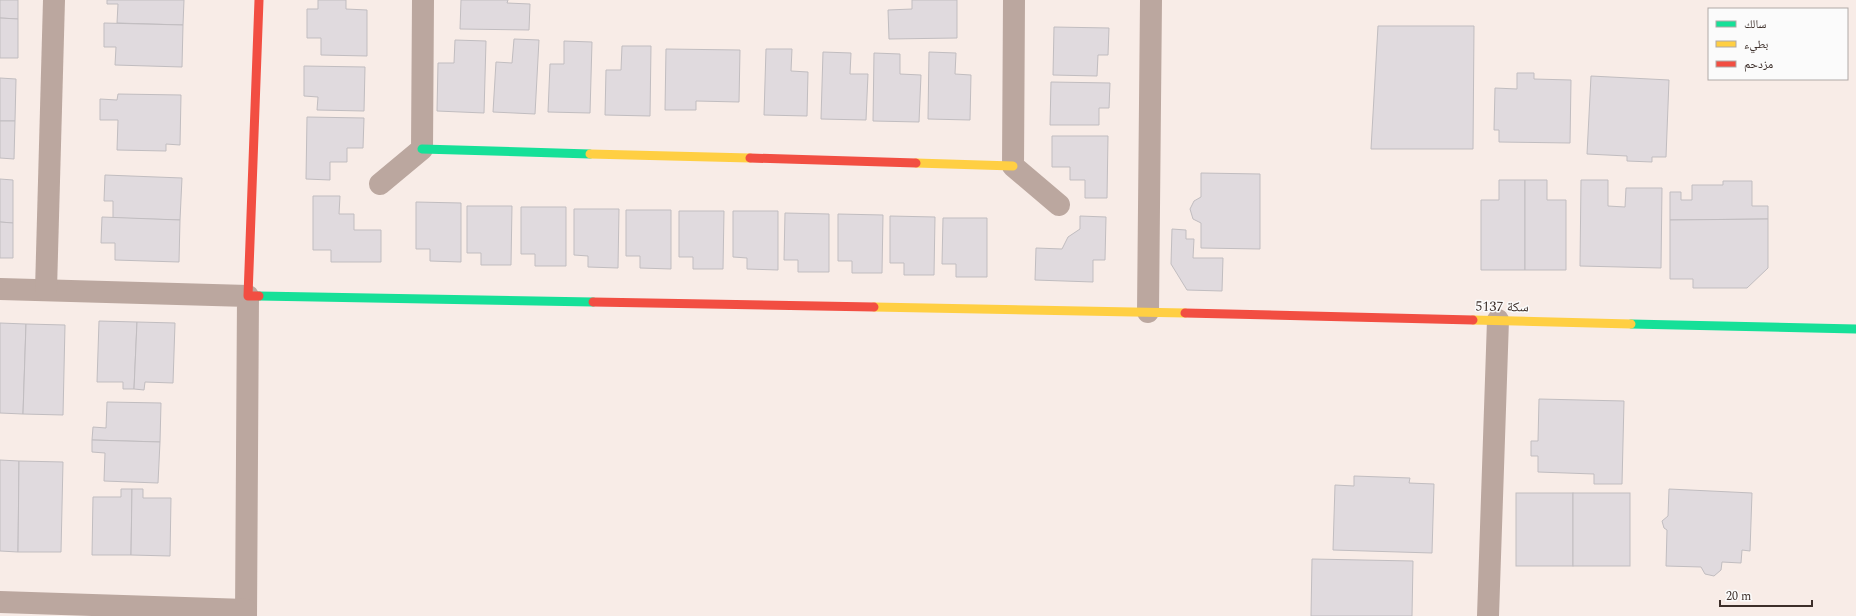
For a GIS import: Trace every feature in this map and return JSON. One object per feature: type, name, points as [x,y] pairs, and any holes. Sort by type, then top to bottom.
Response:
[{"type":"street","points":[[46,290],[54,0]]},
{"type":"street","points":[[0,602],[246,613],[248,296],[259,0]]},
{"type":"street","points":[[422,149],[423,0]]},
{"type":"street","points":[[1013,166],[1014,0]]},
{"type":"street","points":[[1148,312],[1151,0]]},
{"type":"street","points":[[380,184],[422,149],[1013,166],[1059,205]]},
{"type":"street","points":[[0,289],[248,296]]},
{"type":"street","name":"سكة 5137","points":[[248,296],[1148,312],[1856,329]]},
{"type":"street","points":[[1488,616],[1498,320]]},
{"type":"building","points":[[0,0],[18,0],[18,19],[0,18]]},
{"type":"building","points":[[107,0],[184,0],[183,25],[117,23],[118,4],[107,4]]},
{"type":"building","points":[[318,0],[346,0],[346,9],[367,10],[367,56],[321,55],[321,38],[307,38],[307,9],[318,9]]},
{"type":"building","points":[[461,0],[508,0],[507,3],[530,4],[529,30],[460,29]]},
{"type":"building","points":[[912,0],[957,0],[957,38],[889,39],[888,10],[912,9]]},
{"type":"building","points":[[0,18],[18,19],[18,58],[0,58]]},
{"type":"building","points":[[104,23],[183,25],[182,67],[115,65],[116,47],[104,47]]},
{"type":"building","points":[[1378,26],[1474,26],[1473,149],[1371,149]]},
{"type":"building","points":[[1054,27],[1109,28],[1108,55],[1098,55],[1097,76],[1053,75]]},
{"type":"building","points":[[514,39],[539,40],[535,114],[493,112],[496,62],[512,63]]},
{"type":"building","points":[[455,40],[486,41],[484,113],[437,111],[438,63],[454,63]]},
{"type":"building","points":[[564,41],[592,42],[590,113],[548,112],[550,64],[564,64]]},
{"type":"building","points":[[622,46],[651,46],[650,116],[605,115],[606,70],[621,70]]},
{"type":"building","points":[[666,49],[740,50],[739,102],[696,101],[696,110],[665,110]]},
{"type":"building","points":[[766,49],[792,49],[791,71],[808,72],[807,116],[764,115]]},
{"type":"building","points":[[823,52],[851,53],[850,74],[868,74],[866,120],[821,119]]},
{"type":"building","points":[[929,52],[956,53],[955,74],[971,75],[970,120],[928,119]]},
{"type":"building","points":[[874,53],[900,54],[900,74],[921,75],[919,122],[873,121]]},
{"type":"building","points":[[304,66],[365,67],[364,111],[317,110],[318,97],[304,96]]},
{"type":"building","points":[[1517,73],[1534,73],[1534,79],[1571,80],[1570,143],[1499,142],[1499,130],[1494,130],[1495,88],[1517,89]]},
{"type":"building","points":[[1591,76],[1669,80],[1666,157],[1652,157],[1652,162],[1627,161],[1627,156],[1587,154]]},
{"type":"building","points":[[0,78],[16,79],[15,121],[0,121]]},
{"type":"building","points":[[1051,82],[1110,83],[1109,108],[1099,108],[1099,125],[1050,125]]},
{"type":"building","points":[[118,94],[181,95],[180,145],[166,144],[166,151],[117,150],[118,120],[100,120],[100,99],[117,100]]},
{"type":"building","points":[[307,117],[364,118],[363,148],[347,148],[347,162],[330,162],[330,180],[306,179]]},
{"type":"building","points":[[0,121],[15,121],[14,159],[0,158]]},
{"type":"building","points":[[1052,136],[1108,136],[1107,198],[1085,198],[1085,180],[1070,180],[1070,167],[1052,167]]},
{"type":"building","points":[[1201,173],[1260,174],[1260,249],[1201,248],[1201,223],[1193,219],[1190,209],[1194,201],[1201,197]]},
{"type":"building","points":[[105,175],[182,178],[180,220],[113,218],[113,201],[104,201]]},
{"type":"building","points":[[0,179],[13,180],[13,223],[0,222]]},
{"type":"building","points":[[1499,180],[1525,180],[1525,270],[1481,270],[1481,200],[1499,200]]},
{"type":"building","points":[[1525,180],[1547,180],[1547,200],[1566,200],[1566,270],[1525,270]]},
{"type":"building","points":[[1581,180],[1608,180],[1608,206],[1625,207],[1626,188],[1662,188],[1661,268],[1580,266]]},
{"type":"building","points":[[1723,181],[1752,181],[1752,206],[1768,206],[1768,219],[1670,220],[1670,192],[1681,192],[1681,200],[1692,200],[1692,185],[1723,185]]},
{"type":"building","points":[[313,196],[340,196],[339,214],[354,214],[354,230],[381,230],[381,262],[331,262],[331,250],[313,250]]},
{"type":"building","points":[[416,202],[461,203],[461,262],[430,261],[430,249],[416,249]]},
{"type":"building","points":[[467,206],[512,206],[511,265],[481,265],[481,253],[467,253]]},
{"type":"building","points":[[521,207],[566,207],[566,266],[535,266],[535,254],[521,254]]},
{"type":"building","points":[[574,209],[619,209],[618,268],[588,267],[588,256],[574,255]]},
{"type":"building","points":[[626,210],[671,210],[671,269],[640,268],[640,256],[626,256]]},
{"type":"building","points":[[679,211],[724,211],[723,269],[693,269],[693,257],[679,257]]},
{"type":"building","points":[[733,211],[778,211],[778,270],[747,269],[747,258],[733,257]]},
{"type":"building","points":[[785,213],[829,214],[829,272],[798,272],[798,260],[784,260]]},
{"type":"building","points":[[838,214],[883,215],[882,273],[852,273],[852,261],[838,261]]},
{"type":"building","points":[[890,216],[935,217],[934,275],[904,275],[904,263],[890,263]]},
{"type":"building","points":[[1080,216],[1106,217],[1105,260],[1093,260],[1093,282],[1035,280],[1036,248],[1062,249],[1068,237],[1080,229]]},
{"type":"building","points":[[102,217],[180,220],[179,262],[115,260],[115,243],[101,243]]},
{"type":"building","points":[[943,218],[987,218],[987,277],[956,277],[956,264],[942,264]]},
{"type":"building","points":[[1768,219],[1768,268],[1747,288],[1693,288],[1693,279],[1670,279],[1670,220]]},
{"type":"building","points":[[0,222],[13,223],[13,258],[0,258]]},
{"type":"building","points":[[1172,229],[1186,230],[1186,239],[1194,239],[1193,258],[1223,258],[1222,291],[1187,290],[1171,264]]},
{"type":"building","points":[[99,321],[137,322],[134,389],[123,389],[123,382],[97,382]]},
{"type":"building","points":[[137,322],[175,323],[173,383],[145,382],[144,390],[134,389]]},
{"type":"building","points":[[0,323],[26,324],[23,414],[0,413]]},
{"type":"building","points":[[26,324],[65,325],[63,415],[23,414]]},
{"type":"building","points":[[1539,399],[1624,401],[1622,484],[1594,484],[1594,474],[1538,472],[1538,456],[1531,456],[1531,441],[1538,441]]},
{"type":"building","points":[[107,402],[161,403],[160,442],[92,440],[93,427],[106,428]]},
{"type":"building","points":[[92,440],[160,442],[158,483],[104,481],[105,453],[92,452]]},
{"type":"building","points":[[0,460],[19,461],[18,552],[0,551]]},
{"type":"building","points":[[19,461],[63,462],[61,552],[18,552]]},
{"type":"building","points":[[1354,476],[1410,478],[1409,483],[1434,484],[1432,553],[1333,550],[1335,485],[1354,486]]},
{"type":"building","points":[[121,489],[132,489],[131,555],[92,555],[93,497],[121,497]]},
{"type":"building","points":[[132,489],[143,489],[143,498],[171,498],[170,556],[131,555]]},
{"type":"building","points":[[1669,489],[1752,493],[1750,551],[1742,550],[1741,563],[1722,562],[1721,570],[1714,576],[1705,574],[1701,567],[1666,566],[1667,530],[1664,528],[1662,521],[1668,516]]},
{"type":"building","points":[[1516,493],[1573,493],[1573,566],[1516,566]]},
{"type":"building","points":[[1573,493],[1630,493],[1630,566],[1573,566]]},
{"type":"building","points":[[1312,559],[1413,561],[1412,616],[1311,616]]},
{"type":"traffic: fast","points":[[422,149],[590,154]]},
{"type":"traffic: fast","points":[[259,296],[593,302]]},
{"type":"traffic: fast","points":[[1631,324],[1856,329]]},
{"type":"traffic: slow","points":[[590,154],[750,158]]},
{"type":"traffic: slow","points":[[916,163],[1013,166]]},
{"type":"traffic: slow","points":[[874,307],[1185,313]]},
{"type":"traffic: slow","points":[[1473,320],[1631,324]]},
{"type":"traffic: jam","points":[[259,0],[248,296],[259,296]]},
{"type":"traffic: jam","points":[[750,158],[916,163]]},
{"type":"traffic: jam","points":[[593,302],[874,307]]},
{"type":"traffic: jam","points":[[1185,313],[1473,320]]}]
